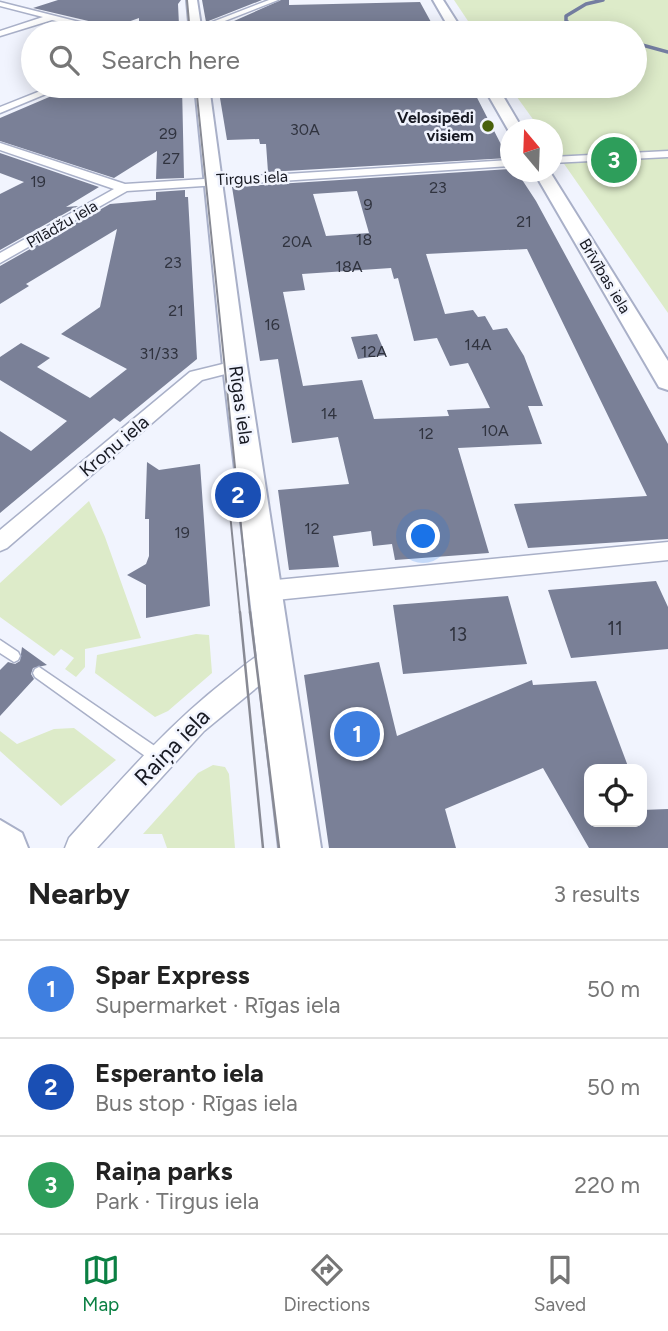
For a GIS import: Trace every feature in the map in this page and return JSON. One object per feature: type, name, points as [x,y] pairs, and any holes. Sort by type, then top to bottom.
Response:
[{"type":"street","points":[[192,0],[193,21]]},
{"type":"street","points":[[223,21],[275,0]]},
{"type":"street","points":[[438,0],[451,21]]},
{"type":"street","points":[[0,4],[62,21]]},
{"type":"street","points":[[40,21],[49,18]]},
{"type":"street","points":[[0,34],[21,27]]},
{"type":"street","points":[[0,110],[30,98]]},
{"type":"street","name":"Rīgas iela","points":[[204,98],[235,366],[300,848]]},
{"type":"street","points":[[497,98],[510,119]]},
{"type":"street","name":"Tirgus iela","points":[[0,146],[124,188],[500,164]]},
{"type":"street","points":[[563,159],[668,154]]},
{"type":"street","name":"Brīvības iela","points":[[548,182],[668,381]]},
{"type":"street","name":"Pīlādžu iela","points":[[0,259],[124,188]]},
{"type":"street","name":"Kroņu iela","points":[[0,542],[196,376],[235,366]]},
{"type":"street","points":[[266,591],[668,551]]},
{"type":"street","name":"Raiņa iela","points":[[79,848],[159,757],[221,696],[275,658]]},
{"type":"street","points":[[0,841],[7,848]]},
{"type":"lane","points":[[0,646],[14,656]]},
{"type":"lane","points":[[39,673],[159,757]]},
{"type":"green space","points":[[454,0],[668,0],[668,313],[563,162],[563,119],[533,119],[518,98],[647,98],[647,21],[468,21]]},
{"type":"green space","points":[[89,501],[105,537],[141,638],[85,649],[85,667],[76,677],[65,669],[74,658],[61,649],[54,656],[0,617],[0,583]]},
{"type":"green space","points":[[196,634],[209,635],[212,673],[168,711],[155,717],[95,673],[97,655]]},
{"type":"green space","points":[[74,728],[116,760],[61,806],[0,751],[0,731],[17,744],[54,729]]},
{"type":"green space","points":[[213,765],[225,767],[229,774],[235,848],[167,848],[162,834],[143,834],[198,773]]},
{"type":"building","points":[[58,0],[181,0],[178,4],[179,21],[139,21],[139,18],[131,21],[88,21],[33,8]]},
{"type":"building","points":[[202,0],[262,0],[209,21],[206,21]]},
{"type":"building","points":[[281,0],[289,0],[289,5],[420,2],[430,21],[234,21]]},
{"type":"building","points":[[47,98],[182,98],[184,178],[156,179],[157,151],[114,178],[0,141],[0,118]]},
{"type":"building","points":[[220,98],[477,98],[500,142],[500,158],[268,172],[266,144],[260,144],[259,139],[227,140]]},
{"type":"building","points":[[0,153],[99,187],[66,207],[78,206],[0,250],[0,194],[24,182],[0,173]]},
{"type":"building","points":[[500,170],[500,182],[524,182],[536,201],[668,444],[668,539],[528,548],[514,504],[647,496],[527,249],[426,254],[445,314],[473,310],[478,317],[485,316],[493,330],[507,328],[524,356],[543,406],[528,406],[542,444],[458,448],[489,553],[395,560],[392,544],[373,546],[371,531],[333,536],[339,567],[289,570],[278,490],[349,484],[338,437],[292,443],[278,359],[260,361],[232,187]],"holes":[[[357,191],[369,233],[326,236],[313,194]],[[391,268],[394,279],[398,278],[414,341],[437,338],[450,366],[468,363],[490,408],[447,410],[449,416],[374,419],[362,380],[303,386],[283,292],[305,290],[302,274]]]},
{"type":"building","points":[[185,190],[185,197],[188,197],[197,359],[120,422],[114,418],[0,513],[0,431],[31,451],[67,421],[0,380],[0,357],[21,343],[50,358],[37,367],[90,398],[127,369],[61,334],[100,307],[117,229],[26,284],[29,286],[0,304],[0,266],[110,204],[156,200],[156,192]]},
{"type":"building","points":[[377,334],[386,355],[358,359],[351,337]]},
{"type":"building","points":[[147,462],[159,470],[200,464],[210,606],[146,618],[146,585],[127,575],[146,564],[149,556],[149,519],[145,519]]},
{"type":"building","points":[[656,581],[668,607],[668,649],[571,658],[548,590]]},
{"type":"building","points":[[508,596],[527,664],[403,674],[393,605]]},
{"type":"building","points":[[22,647],[47,665],[33,668],[31,674],[34,679],[0,716],[0,670],[8,662],[15,664],[20,661]]},
{"type":"building","points":[[379,662],[397,736],[532,680],[533,685],[596,681],[627,764],[584,764],[584,827],[647,827],[647,810],[668,809],[668,848],[589,848],[543,768],[445,809],[456,848],[329,848],[304,675]]},
{"type":"waterway","points":[[566,21],[566,16],[586,4],[603,0]]},
{"type":"waterway","points":[[647,46],[668,52]]},
{"type":"tram line","points":[[187,0],[189,21]]},
{"type":"tram line","points":[[197,98],[250,614]]},
{"type":"tram line","points":[[227,483],[240,614]]},
{"type":"tram line","points":[[240,612],[263,848]]},
{"type":"tram line","points":[[250,612],[279,848]]},
{"type":"place","name":"Velosipēdi visiem","points":[[488,126]]},
{"type":"place","name":"Raiņa parks","points":[[614,160]]},
{"type":"place","name":"Esperanto iela","points":[[238,495]]},
{"type":"place","name":"Spar Express","points":[[357,734]]}]
